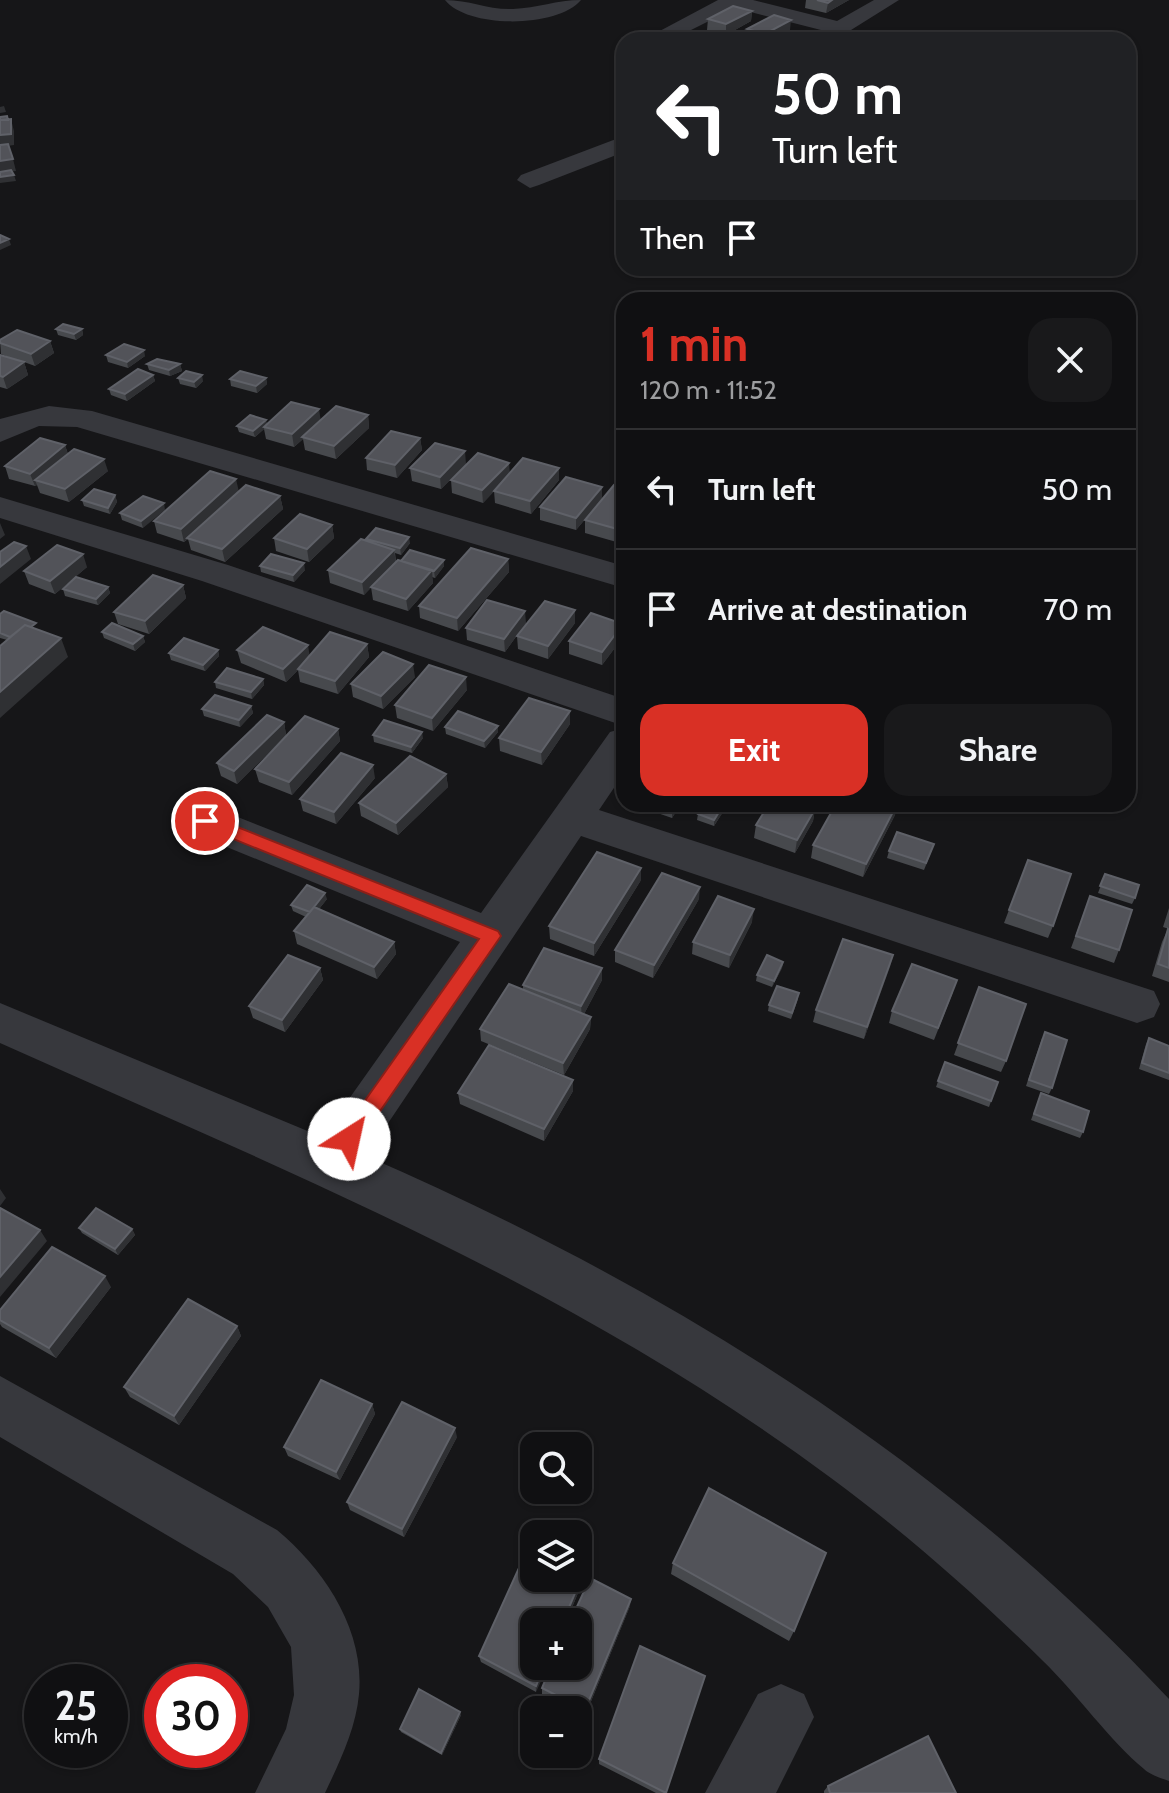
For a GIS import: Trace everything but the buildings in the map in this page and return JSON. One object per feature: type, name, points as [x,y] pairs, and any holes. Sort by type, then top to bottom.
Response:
[{"type":"street","points":[[455,0],[493,14],[519,15],[546,11],[571,0]]},
{"type":"street","points":[[669,32],[732,0],[839,28]]},
{"type":"street","points":[[832,32],[889,0]]},
{"type":"street","points":[[530,180],[616,146]]},
{"type":"street","points":[[0,432],[19,421],[36,417],[58,414],[81,418],[616,575]]},
{"type":"street","points":[[0,507],[201,568],[616,710]]},
{"type":"street","points":[[331,1165],[616,754]]},
{"type":"street","points":[[574,818],[1137,1004]]},
{"type":"street","points":[[205,821],[491,936]]},
{"type":"street","points":[[0,1022],[331,1165],[486,1237],[702,1355],[868,1466],[1053,1623],[1169,1748]]},
{"type":"street","points":[[0,1405],[255,1552],[278,1569],[301,1595],[324,1654],[328,1687],[311,1749],[289,1793]]},
{"type":"street","points":[[739,1793],[781,1717]]},
{"type":"route","points":[[205,821],[491,936],[349,1139]]}]
